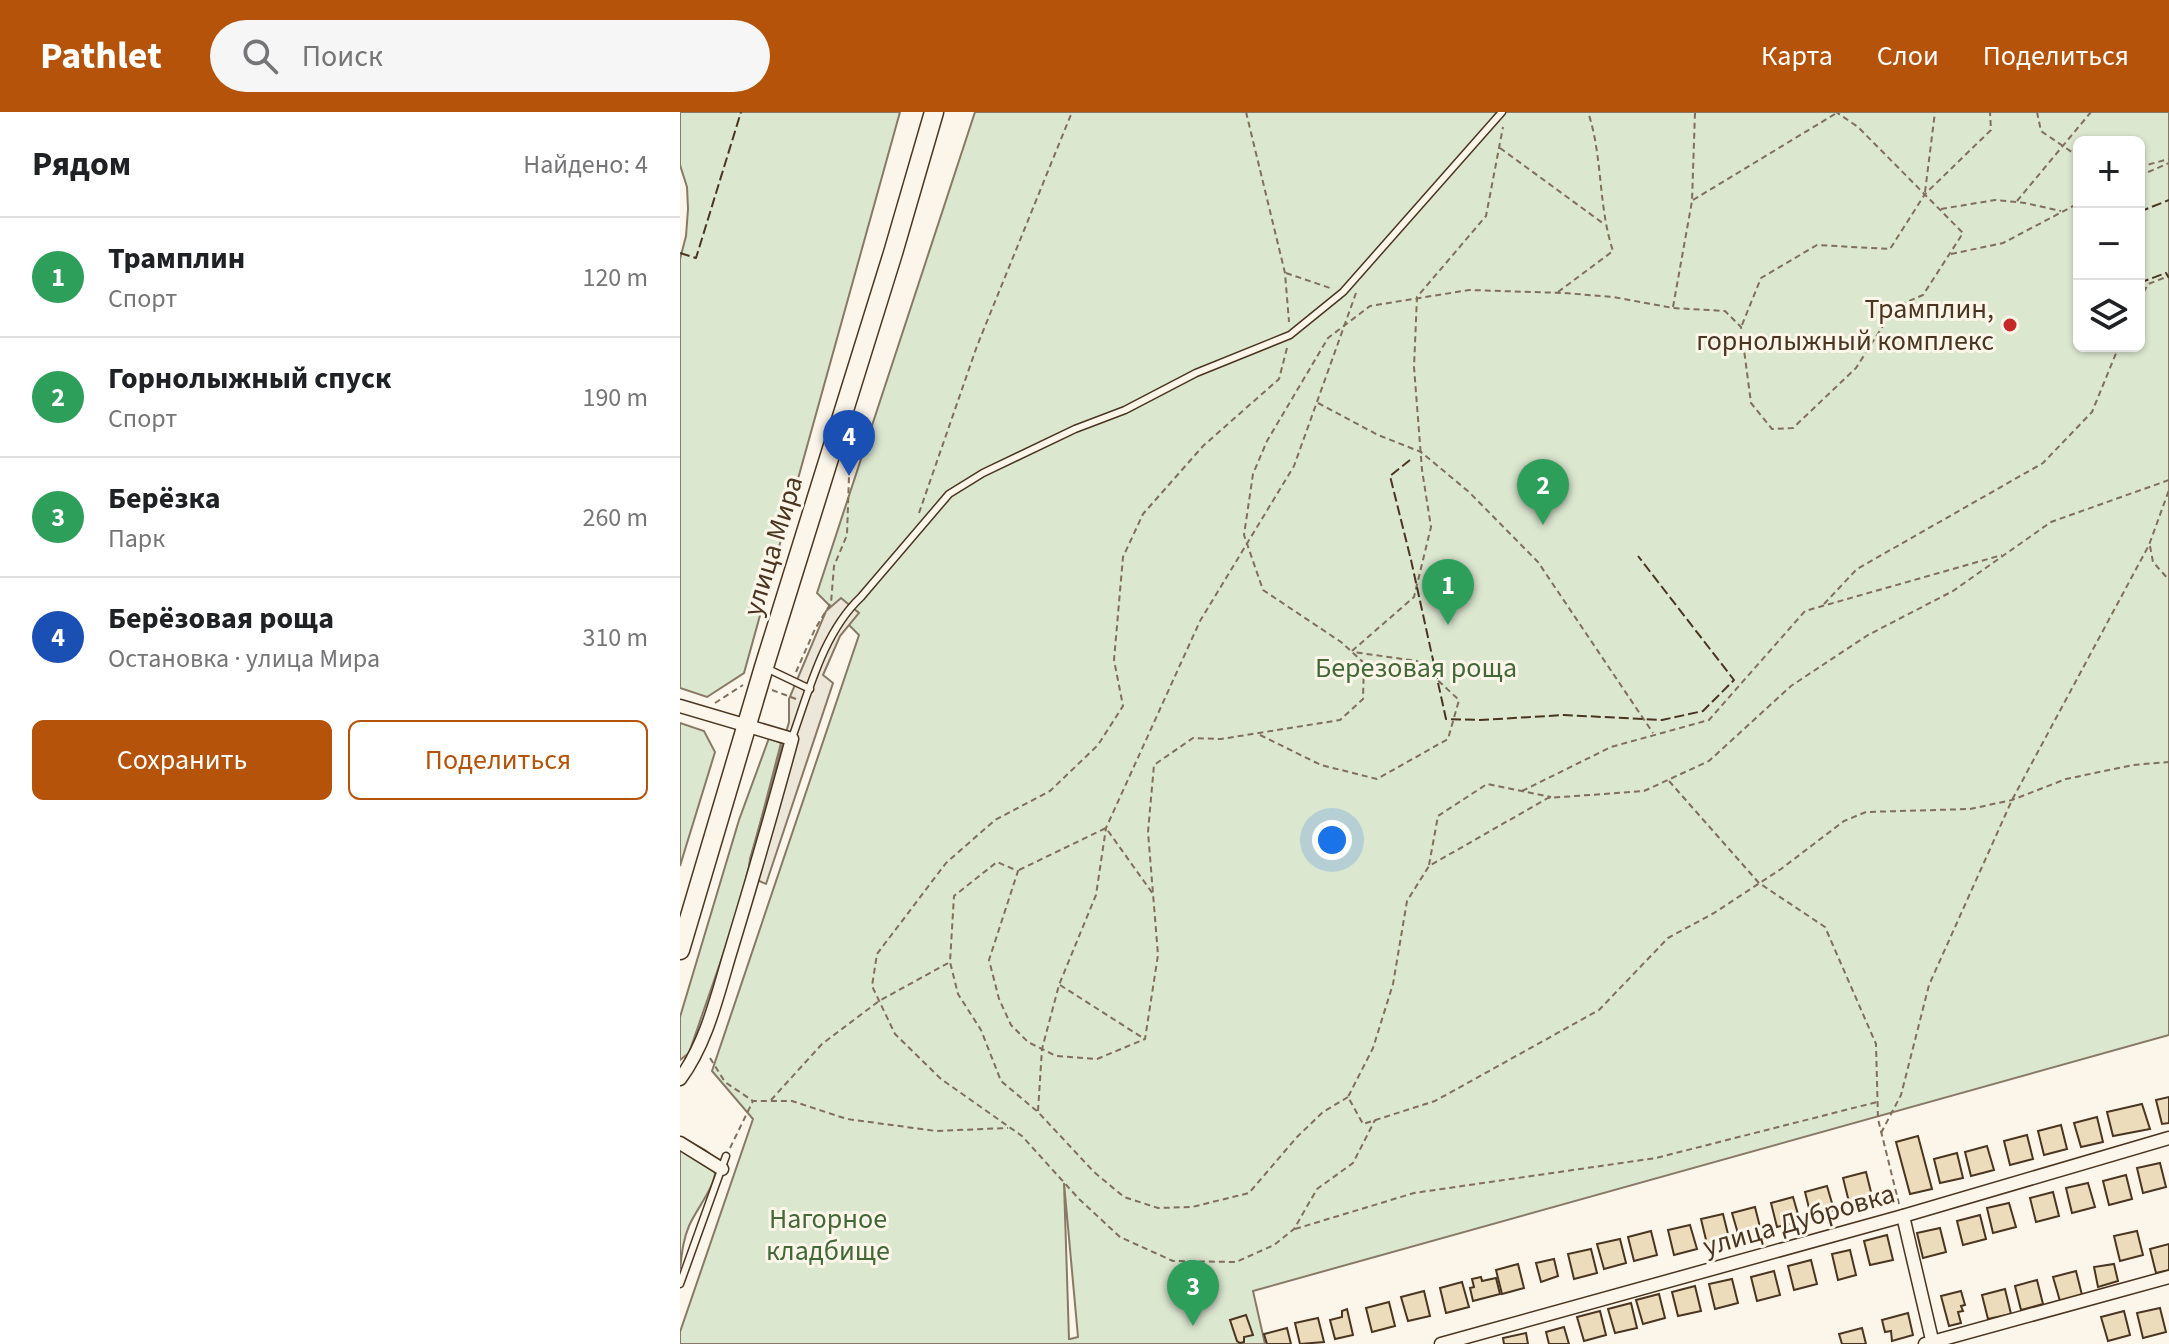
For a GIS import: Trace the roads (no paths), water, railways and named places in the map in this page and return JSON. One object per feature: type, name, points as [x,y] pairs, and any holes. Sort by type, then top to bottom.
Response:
[{"type":"main road","name":"улица Мира","points":[[680,950],[934,112]]},
{"type":"street","points":[[680,706],[792,739],[759,860],[695,1059],[680,1079]]},
{"type":"street","name":"улица Дубровка","points":[[1442,1344],[1903,1216],[2169,1138]]},
{"type":"street","points":[[680,1143],[724,1162]]},
{"type":"street","points":[[1903,1216],[1930,1343],[2169,1277]]},
{"type":"lane","points":[[792,739],[828,644],[846,612],[949,494],[983,473],[1075,429],[1125,410],[1196,373],[1290,335],[1343,292],[1502,112]]},
{"type":"lane","points":[[764,667],[810,689]]},
{"type":"lane","points":[[680,1284],[724,1162]]},
{"type":"place","name":"Трамплин, горнолыжный комплекс","points":[[2010,325]]},
{"type":"place","name":"Берёзовая роща","points":[[849,476]]},
{"type":"place","name":"Горнолыжный спуск","points":[[1543,525]]},
{"type":"place","name":"Трамплин","points":[[1448,625]]},
{"type":"place","name":"Берёзка","points":[[1193,1326]]},
{"type":"park label","name":"Березовая роща","points":[[1416,668]]},
{"type":"park label","name":"Нагорное кладбище","points":[[828,1235]]}]
